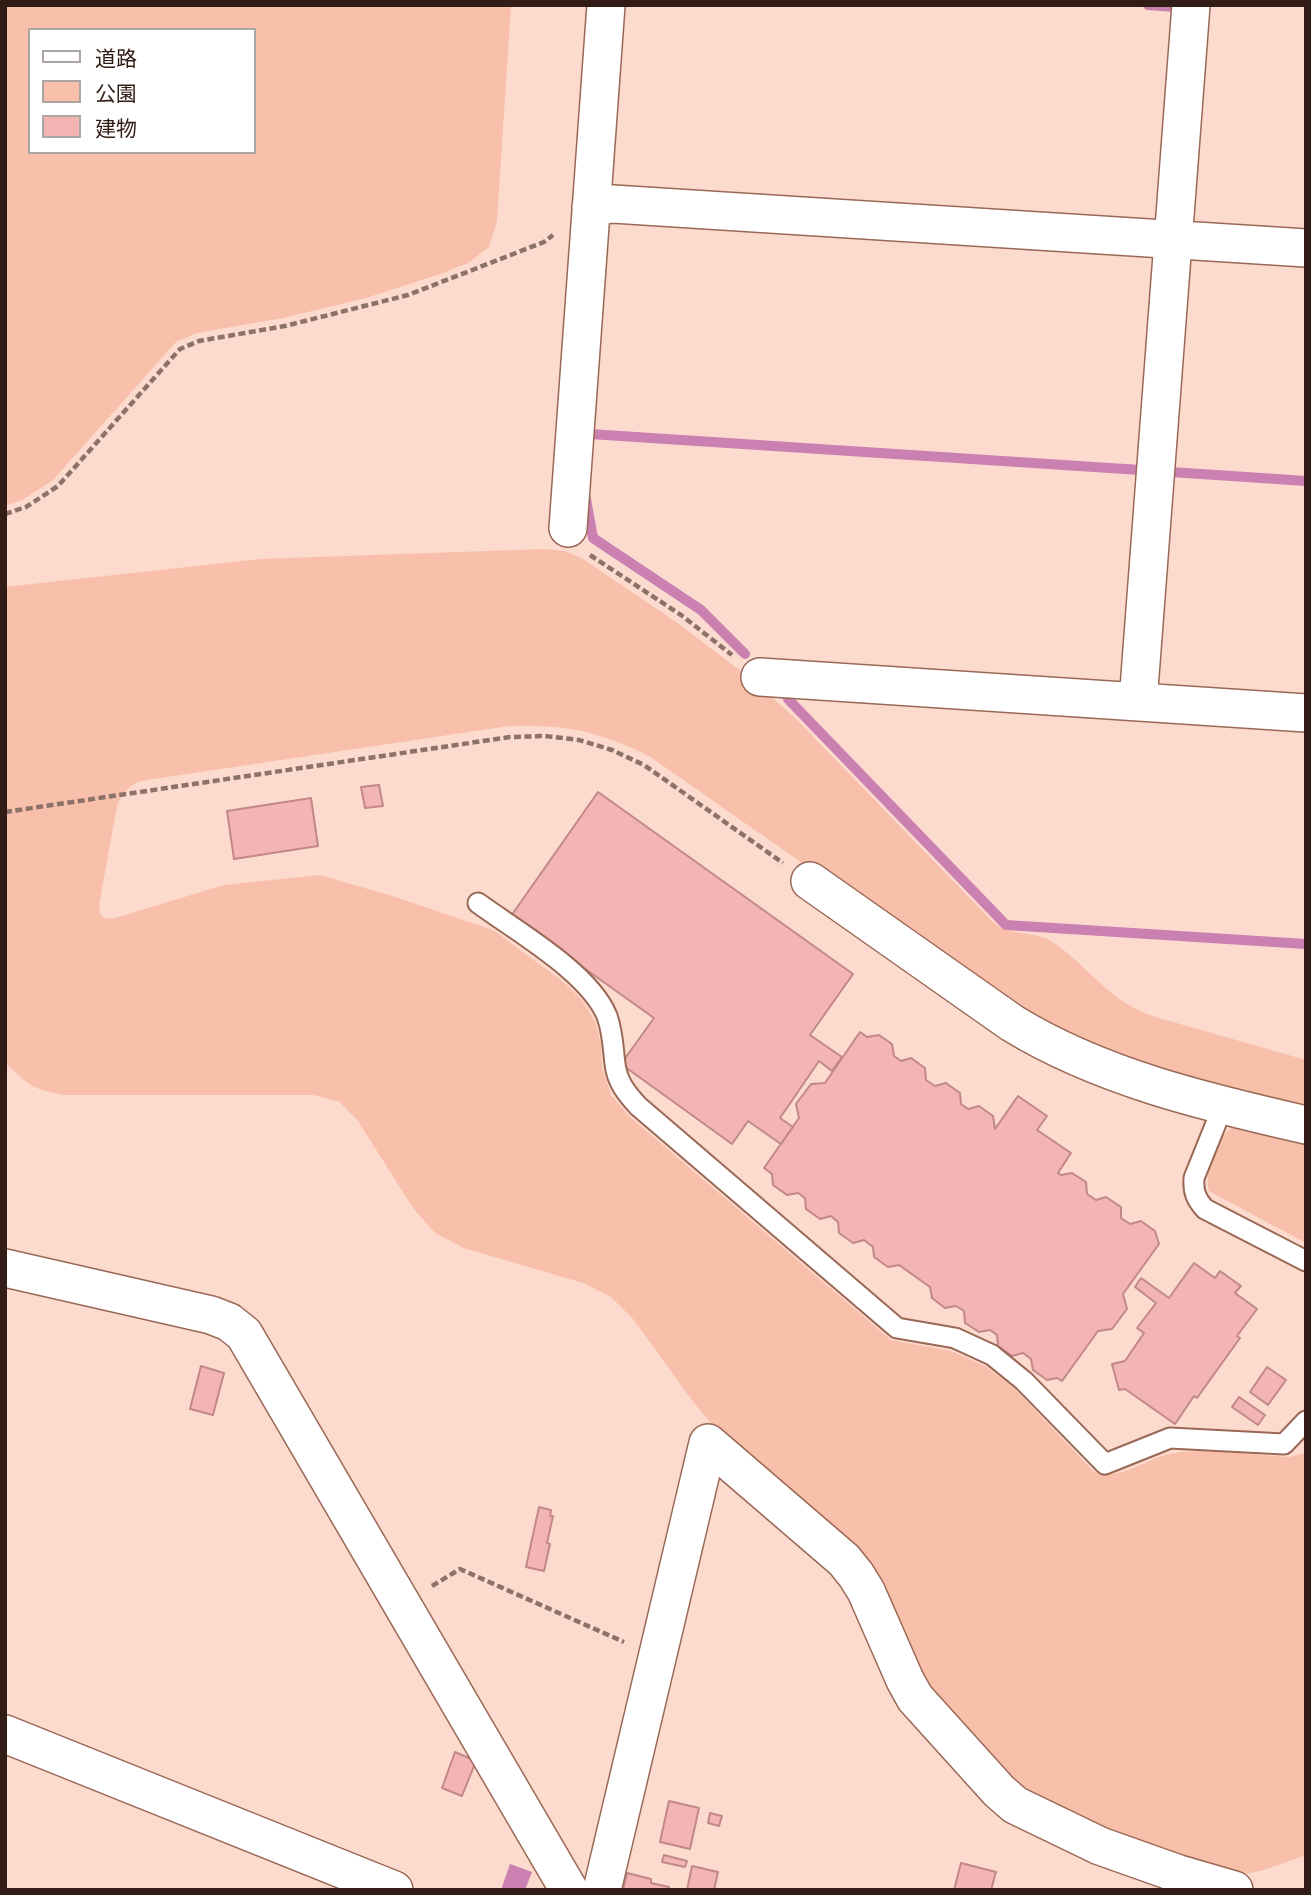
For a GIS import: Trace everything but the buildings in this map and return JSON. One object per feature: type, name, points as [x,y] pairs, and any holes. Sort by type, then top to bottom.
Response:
[{"type":"street","points":[[568,528],[606,5]]},
{"type":"street","points":[[1138,702],[1191,5]]},
{"type":"street","points":[[591,207],[612,204],[1306,248]]},
{"type":"street","points":[[760,677],[1306,713]]},
{"type":"street","points":[[810,881],[1041,1041],[1104,1068],[1223,1106],[1306,1125]]},
{"type":"street","points":[[5,1268],[211,1315],[229,1321],[244,1334],[569,1890]]},
{"type":"street","points":[[603,1890],[708,1443],[845,1560],[866,1591],[915,1698],[999,1791],[1015,1805],[1119,1854],[1234,1890]]},
{"type":"street","points":[[5,1734],[394,1890]]},
{"type":"lane","points":[[478,903],[573,972],[593,992],[607,1016],[614,1042],[615,1066],[623,1088],[638,1106],[897,1328],[955,1338],[992,1355],[1024,1381],[1105,1464],[1170,1437],[1284,1444],[1306,1421]]},
{"type":"lane","points":[[1223,1106],[1194,1178],[1193,1190],[1197,1201],[1205,1209],[1306,1261]]},
{"type":"path","points":[[5,514],[26,507],[58,485],[180,349],[199,341],[285,326],[408,295],[544,242],[591,207]]},
{"type":"path","points":[[568,528],[573,543],[681,615],[760,677]]},
{"type":"path","points":[[5,812],[510,737],[545,736],[579,740],[612,750],[644,765],[810,881]]},
{"type":"path","points":[[426,1589],[460,1569],[628,1644]]},
{"type":"green space","points":[[5,5],[511,5],[497,221],[489,247],[468,263],[366,298],[283,318],[197,333],[176,342],[53,480],[22,500],[5,506]]},
{"type":"green space","points":[[545,549],[565,551],[583,559],[676,622],[754,681],[797,720],[994,923],[1008,930],[1051,941],[1118,998],[1147,1014],[1306,1060],[1306,1115],[1225,1096],[1018,1014],[649,756],[613,740],[564,728],[509,726],[140,781],[125,791],[117,806],[99,905],[100,913],[104,918],[112,919],[224,885],[320,875],[493,930],[565,983],[582,1000],[595,1021],[601,1044],[602,1068],[611,1095],[629,1116],[891,1340],[951,1351],[985,1366],[1016,1390],[1093,1471],[1112,1474],[1182,1452],[1289,1457],[1306,1453],[1306,1855],[1241,1875],[1183,1862],[1023,1795],[938,1705],[692,1400],[633,1319],[611,1297],[583,1283],[464,1248],[435,1233],[413,1208],[358,1121],[340,1102],[313,1095],[64,1095],[31,1085],[5,1062],[5,587],[260,559]]},
{"type":"green space","points":[[1238,1123],[1306,1136],[1306,1243],[1209,1191],[1208,1173],[1214,1153],[1225,1135]]},
{"type":"shaded area","points":[[510,1864],[532,1872],[525,1890],[501,1890]]},
{"type":"waterway","points":[[1148,5],[1175,7]]},
{"type":"waterway","points":[[590,434],[1140,470]]},
{"type":"waterway","points":[[1171,472],[1306,481]]},
{"type":"waterway","points":[[586,499],[593,538],[701,610],[745,654]]},
{"type":"waterway","points":[[788,699],[1006,925],[1306,944]]}]
